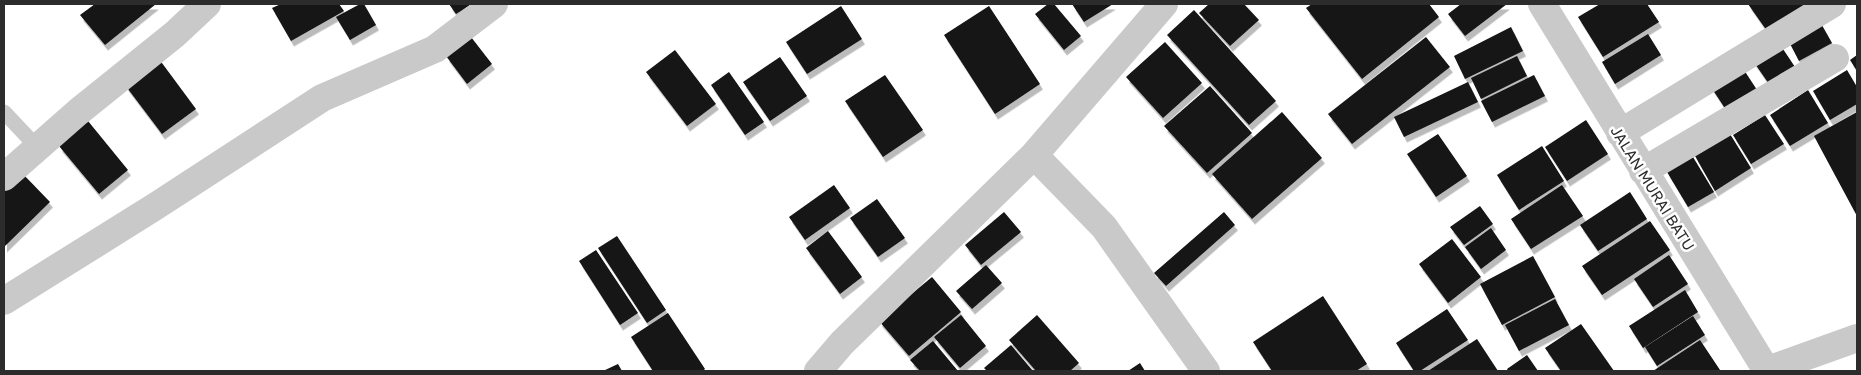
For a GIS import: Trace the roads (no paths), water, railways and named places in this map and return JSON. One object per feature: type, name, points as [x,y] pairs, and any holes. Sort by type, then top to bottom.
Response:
[{"type":"street","points":[[4,177],[78,112],[174,34],[206,4]]},
{"type":"street","points":[[4,301],[156,206],[322,98],[435,49],[494,4]]},
{"type":"street","points":[[818,371],[842,343],[1034,155],[1164,4]]},
{"type":"street","name":"JALAN MURAI BATU","points":[[1542,4],[1766,371]]},
{"type":"street","points":[[1620,133],[1832,4]]},
{"type":"street","points":[[1643,172],[1836,58]]},
{"type":"street","points":[[1034,155],[1104,227],[1206,371]]},
{"type":"street","points":[[1766,371],[1857,338]]},
{"type":"lane","points":[[4,112],[37,147]]}]
